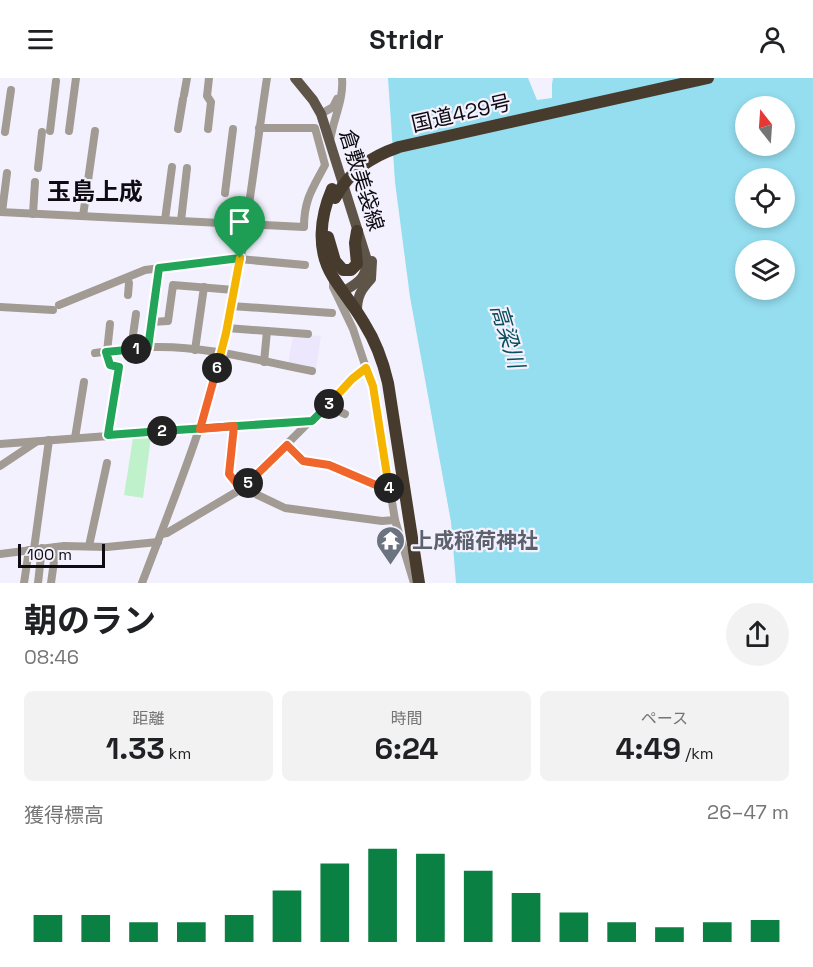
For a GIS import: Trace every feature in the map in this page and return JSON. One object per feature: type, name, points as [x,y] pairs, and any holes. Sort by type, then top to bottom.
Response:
[{"type":"highway","name":"国道429号","points":[[344,291],[332,262],[328,233],[330,210],[334,194],[345,171],[374,150],[397,141],[684,78]]},
{"type":"highway","name":"国道429号","points":[[419,583],[388,383],[382,358],[357,311],[333,278],[324,255],[321,233],[323,211],[348,177],[365,162],[399,147],[708,78]]},
{"type":"highway","points":[[328,233],[335,261],[347,271],[357,264],[356,243],[359,237]]},
{"type":"main road","name":"倉敷美袋線","points":[[295,78],[321,114],[367,268],[354,285],[344,291]]},
{"type":"main road","points":[[357,311],[360,291],[371,279],[373,271],[370,256],[359,237]]},
{"type":"street","points":[[69,131],[76,78]]},
{"type":"street","points":[[178,129],[187,78]]},
{"type":"street","points":[[208,129],[211,102],[207,96],[209,78]]},
{"type":"street","points":[[142,583],[200,429],[227,328],[262,128],[267,78]]},
{"type":"street","points":[[321,114],[333,107],[342,78]]},
{"type":"street","points":[[330,141],[333,123],[340,104],[342,78]]},
{"type":"street","points":[[38,168],[56,81]]},
{"type":"street","points":[[4,132],[11,90]]},
{"type":"street","points":[[7,173],[1,212],[304,227],[306,202],[325,165],[315,128],[262,128]]},
{"type":"street","points":[[225,193],[233,129]]},
{"type":"street","points":[[83,216],[95,131]]},
{"type":"street","points":[[165,220],[172,167]]},
{"type":"street","points":[[181,221],[187,168]]},
{"type":"street","points":[[33,214],[35,182]]},
{"type":"street","points":[[0,307],[56,308],[145,270],[240,258],[305,265]]},
{"type":"street","points":[[148,348],[158,270]]},
{"type":"street","points":[[333,278],[333,287],[352,329],[373,386],[395,520],[414,583]]},
{"type":"street","points":[[127,279],[128,295]]},
{"type":"street","points":[[151,322],[168,321],[173,285],[234,290]]},
{"type":"street","points":[[195,350],[204,288]]},
{"type":"street","points":[[231,306],[332,313]]},
{"type":"street","points":[[131,349],[136,314]]},
{"type":"street","points":[[108,435],[119,367],[110,365],[106,352],[110,324]]},
{"type":"street","points":[[227,328],[308,334]]},
{"type":"street","points":[[264,362],[267,331]]},
{"type":"street","points":[[95,353],[148,348],[221,352],[312,371]]},
{"type":"street","points":[[0,554],[56,547],[107,547],[159,538],[242,488],[352,379],[366,368]]},
{"type":"street","points":[[75,438],[84,382]]},
{"type":"street","points":[[327,406],[345,414]]},
{"type":"street","points":[[0,444],[312,421]]},
{"type":"street","points":[[234,426],[229,474],[242,488],[285,508],[371,520],[395,520]]},
{"type":"street","points":[[24,583],[35,549],[49,440]]},
{"type":"street","points":[[0,466],[39,441]]},
{"type":"street","points":[[287,445],[303,461],[329,465],[390,491]]},
{"type":"street","points":[[89,546],[107,463]]},
{"type":"street","points":[[51,583],[56,547]]},
{"type":"street","points":[[35,549],[38,583]]},
{"type":"shaded area","points":[[293,334],[321,336],[316,369],[288,365]]},
{"type":"green space","points":[[151,437],[143,498],[124,495],[133,438]]},
{"type":"water","name":"高梁川","points":[[388,78],[528,78],[537,100],[552,98],[553,78],[813,78],[813,583],[456,583],[451,522],[410,297],[395,182]]},
{"type":"place","name":"上成稲荷神社","points":[[391,566]]},
{"type":"district","name":"玉島上成","points":[[95,191]]},
{"type":"route","points":[[240,258],[159,268],[148,348],[106,352],[110,365],[119,367],[108,435],[200,429],[312,421],[352,379],[366,368],[373,386],[390,491],[329,465],[303,461],[287,445],[241,489],[229,474],[234,426],[200,429],[226,333],[240,258]]}]
